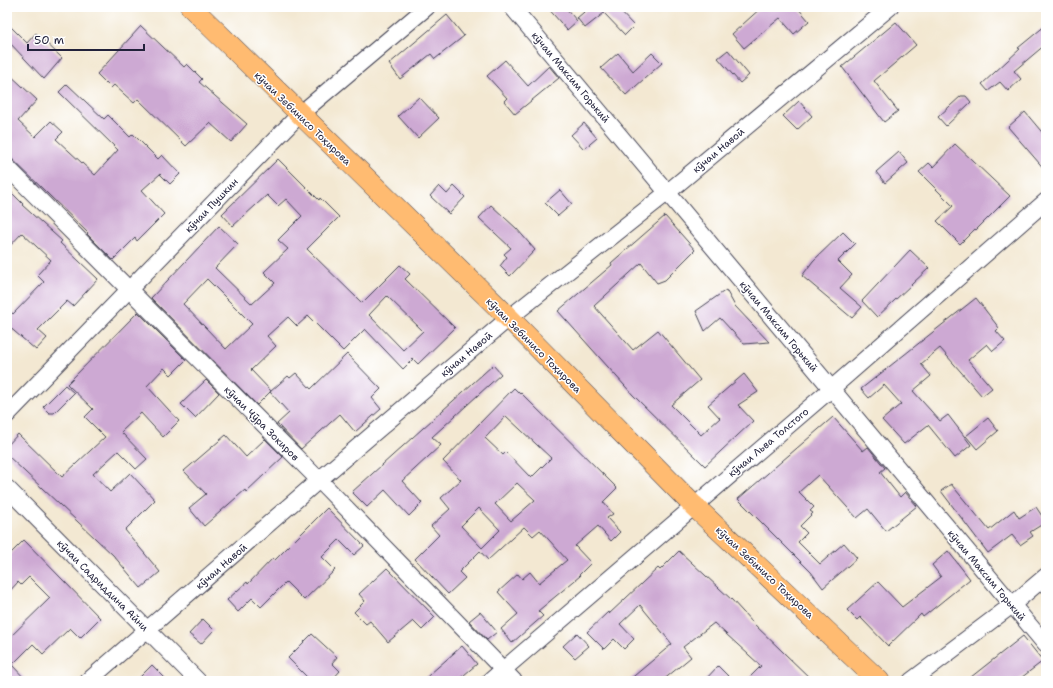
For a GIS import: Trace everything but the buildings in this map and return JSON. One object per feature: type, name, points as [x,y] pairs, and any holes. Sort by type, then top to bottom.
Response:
[{"type":"main road","name":"кӯчаи Зебинисо Тоҳирова","points":[[191,7],[299,115],[509,318],[693,505],[879,681]]},
{"type":"street","name":"кӯчаи Пушкин","points":[[7,415],[299,115],[427,7]]},
{"type":"street","name":"кӯчаи Максим Горький","points":[[512,7],[668,192],[830,389],[1046,645]]},
{"type":"street","name":"кӯчаи Навоӣ","points":[[88,681],[319,480],[509,318],[668,192],[890,7]]},
{"type":"street","name":"кӯчаи Ҷӯра Зокиров","points":[[7,167],[319,480],[514,681]]},
{"type":"street","name":"кӯчаи Льва Толстого","points":[[490,681],[1046,201]]},
{"type":"street","name":"кӯчаи Садриддина Айни","points":[[7,488],[198,681]]},
{"type":"street","points":[[911,681],[1012,605],[1046,576]]}]
